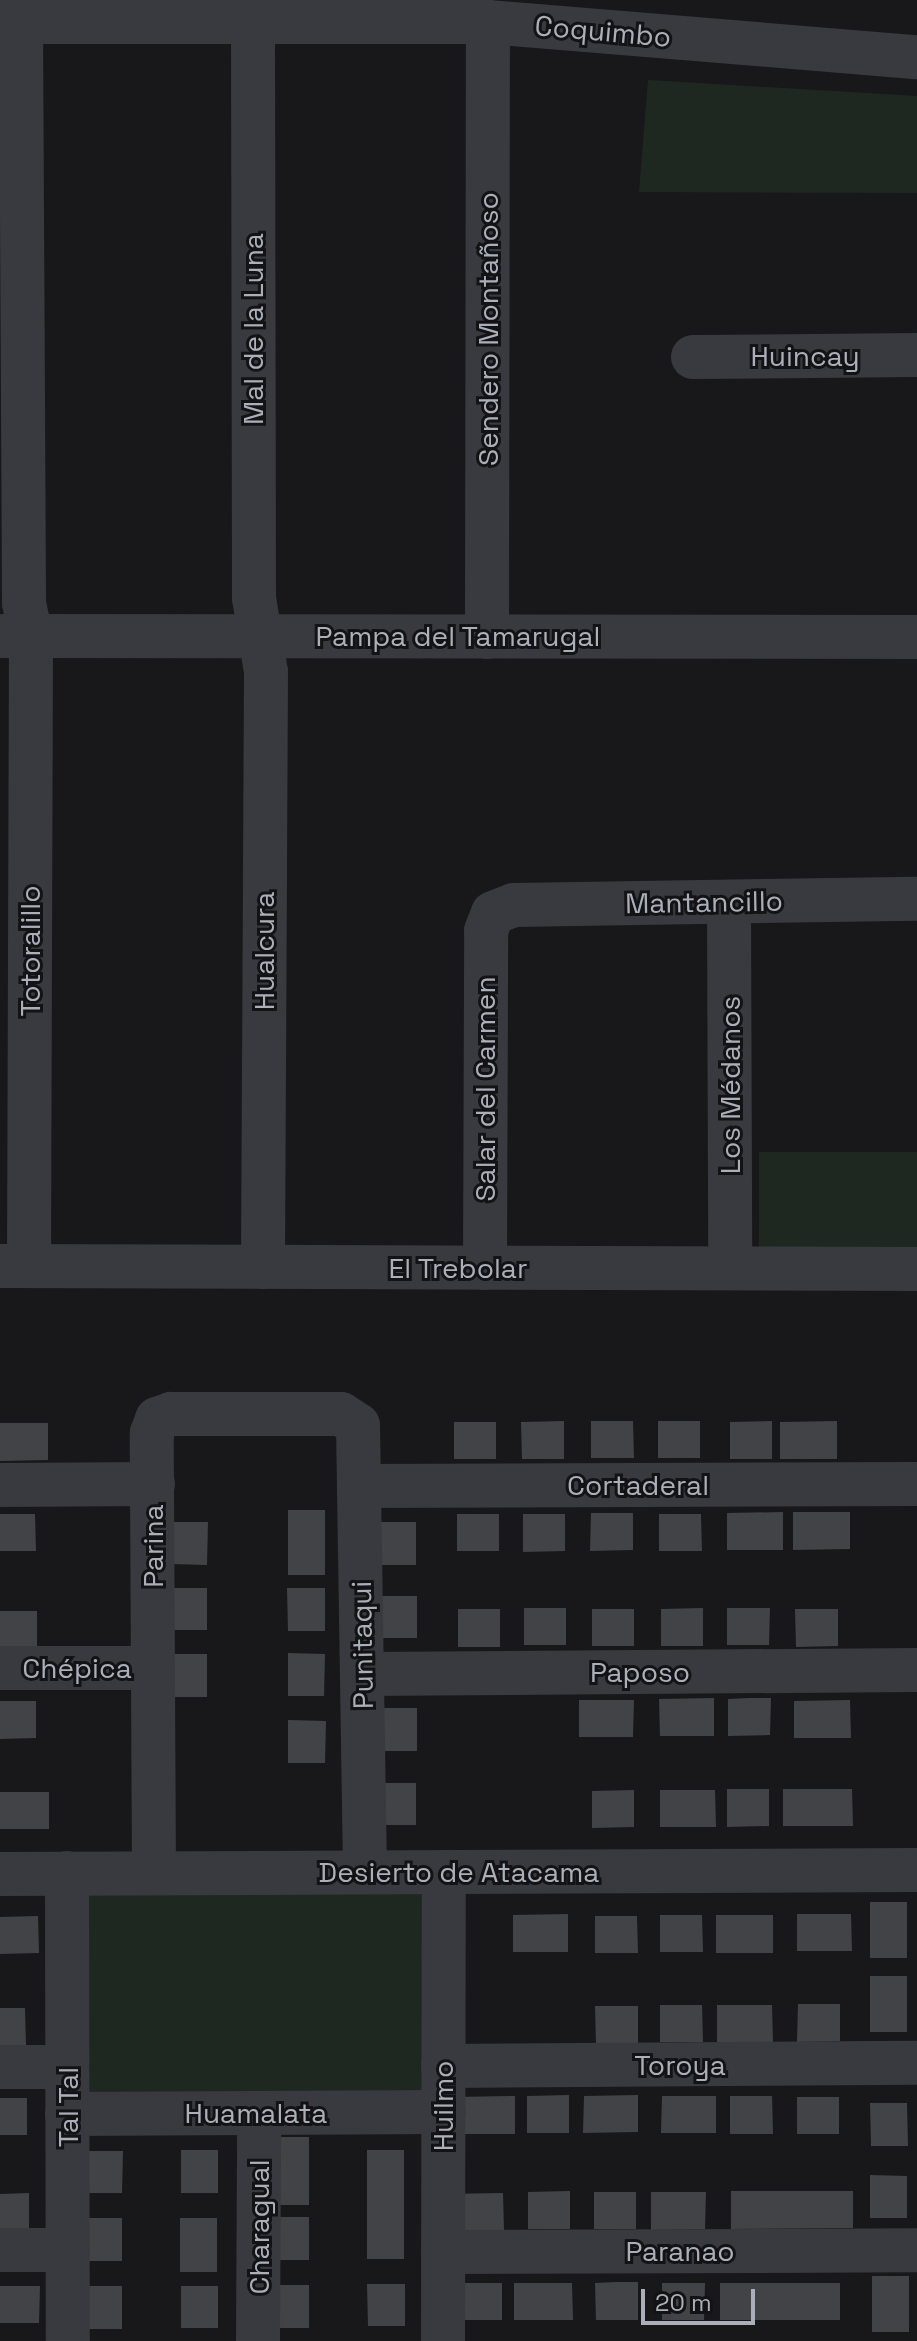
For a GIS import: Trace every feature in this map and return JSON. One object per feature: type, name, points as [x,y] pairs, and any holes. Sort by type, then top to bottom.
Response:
[{"type":"street","name":"Coquimbo","points":[[11,22],[488,22],[656,17],[917,57]]},
{"type":"street","name":"Totoralillo","points":[[11,22],[24,603],[16,636],[15,1266]]},
{"type":"street","name":"Mal de la Luna","points":[[253,22],[254,598],[260,636]]},
{"type":"street","name":"Sendero Montañoso","points":[[487,637],[488,22]]},
{"type":"street","name":"Huincay","points":[[693,357],[917,355]]},
{"type":"street","name":"Pampa del Tamarugal","points":[[16,636],[917,637]]},
{"type":"street","name":"Hualcura","points":[[260,636],[266,672],[263,1267]]},
{"type":"street","name":"Mantancillo","points":[[493,913],[514,905],[917,899]]},
{"type":"street","name":"Los Médanos","points":[[729,902],[730,1268]]},
{"type":"street","name":"Salar del Carmen","points":[[485,1268],[486,931],[493,913]]},
{"type":"street","name":"El Trebolar","points":[[15,1266],[917,1269]]},
{"type":"street","name":"Parina","points":[[154,1873],[153,1425],[163,1415],[341,1414],[354,1418]]},
{"type":"street","name":"Punitaqui","points":[[354,1418],[360,1486],[365,1872]]},
{"type":"street","points":[[0,1485],[153,1484]]},
{"type":"street","name":"Cortaderal","points":[[360,1486],[917,1484]]},
{"type":"street","name":"Chépica","points":[[0,1668],[153,1668]]},
{"type":"street","name":"Paposo","points":[[362,1674],[917,1670]]},
{"type":"street","name":"Desierto de Atacama","points":[[0,1874],[917,1870]]},
{"type":"street","name":"Huilmo","points":[[443,2341],[444,1872]]},
{"type":"street","name":"Tal Tal","points":[[67,1873],[68,2341]]},
{"type":"street","name":"Toroya","points":[[443,2066],[917,2063]]},
{"type":"street","points":[[0,2067],[67,2067]]},
{"type":"street","name":"Huamalata","points":[[67,2114],[444,2112]]},
{"type":"street","name":"Charagual","points":[[258,2341],[259,2113]]},
{"type":"street","points":[[0,2250],[68,2250]]},
{"type":"street","name":"Paranao","points":[[443,2252],[917,2250]]},
{"type":"shaded area","points":[[648,80],[917,96],[917,193],[639,192]]},
{"type":"shaded area","points":[[759,1152],[917,1152],[917,1248],[759,1247]]},
{"type":"shaded area","points":[[86,1893],[430,1894],[430,2100],[85,2099]]},
{"type":"building","points":[[564,1421],[564,1459],[522,1459],[521,1422]]},
{"type":"building","points":[[591,1421],[633,1421],[634,1458],[591,1458]]},
{"type":"building","points":[[658,1421],[700,1421],[700,1458],[658,1458]]},
{"type":"building","points":[[772,1421],[772,1459],[730,1459],[730,1422]]},
{"type":"building","points":[[837,1421],[837,1459],[780,1459],[780,1422]]},
{"type":"building","points":[[454,1422],[496,1422],[496,1459],[454,1459]]},
{"type":"building","points":[[0,1423],[48,1423],[48,1460],[0,1461]]},
{"type":"building","points":[[288,1510],[325,1510],[325,1575],[288,1575]]},
{"type":"building","points":[[783,1512],[783,1550],[727,1550],[727,1513]]},
{"type":"building","points":[[793,1512],[850,1512],[850,1549],[793,1550]]},
{"type":"building","points":[[591,1513],[633,1513],[633,1550],[590,1551]]},
{"type":"building","points":[[0,1514],[35,1514],[36,1551],[0,1551]]},
{"type":"building","points":[[457,1514],[499,1514],[499,1551],[457,1551]]},
{"type":"building","points":[[523,1514],[565,1514],[565,1551],[523,1552]]},
{"type":"building","points":[[659,1514],[701,1514],[702,1551],[659,1551]]},
{"type":"building","points":[[170,1522],[208,1522],[207,1565],[170,1564]]},
{"type":"building","points":[[379,1522],[416,1522],[416,1565],[379,1565]]},
{"type":"building","points":[[171,1588],[207,1588],[207,1630],[170,1630]]},
{"type":"building","points":[[287,1588],[325,1588],[325,1631],[288,1631]]},
{"type":"building","points":[[380,1596],[417,1596],[417,1638],[379,1638]]},
{"type":"building","points":[[524,1608],[566,1608],[566,1645],[524,1645]]},
{"type":"building","points":[[703,1608],[703,1646],[661,1646],[661,1609]]},
{"type":"building","points":[[727,1608],[770,1608],[769,1645],[727,1645]]},
{"type":"building","points":[[458,1609],[500,1609],[500,1647],[458,1647]]},
{"type":"building","points":[[592,1609],[634,1609],[634,1646],[592,1646]]},
{"type":"building","points":[[795,1609],[838,1609],[838,1646],[796,1647]]},
{"type":"building","points":[[0,1611],[37,1611],[37,1648],[0,1648]]},
{"type":"building","points":[[288,1653],[325,1654],[324,1696],[288,1696]]},
{"type":"building","points":[[170,1654],[207,1654],[207,1697],[170,1697]]},
{"type":"building","points":[[714,1698],[714,1736],[660,1736],[659,1699]]},
{"type":"building","points":[[771,1698],[770,1735],[728,1736],[728,1699]]},
{"type":"building","points":[[579,1700],[634,1700],[633,1737],[579,1737]]},
{"type":"building","points":[[850,1700],[851,1738],[794,1738],[794,1701]]},
{"type":"building","points":[[0,1701],[36,1701],[36,1738],[0,1739]]},
{"type":"building","points":[[380,1708],[417,1708],[417,1751],[380,1751]]},
{"type":"building","points":[[288,1720],[326,1721],[325,1763],[288,1763]]},
{"type":"building","points":[[379,1783],[416,1783],[416,1825],[379,1825]]},
{"type":"building","points":[[727,1789],[769,1789],[769,1826],[727,1827]]},
{"type":"building","points":[[783,1789],[852,1789],[853,1826],[783,1826]]},
{"type":"building","points":[[634,1790],[634,1827],[592,1828],[592,1791]]},
{"type":"building","points":[[660,1790],[715,1790],[716,1827],[660,1827]]},
{"type":"building","points":[[0,1792],[49,1792],[49,1829],[0,1829]]},
{"type":"building","points":[[870,1902],[907,1902],[907,1958],[870,1958]]},
{"type":"building","points":[[568,1914],[568,1952],[513,1952],[513,1915]]},
{"type":"building","points":[[797,1914],[851,1914],[852,1951],[797,1951]]},
{"type":"building","points":[[660,1915],[702,1915],[703,1952],[660,1952]]},
{"type":"building","points":[[716,1915],[773,1915],[773,1953],[716,1953]]},
{"type":"building","points":[[38,1916],[39,1953],[0,1954],[0,1917]]},
{"type":"building","points":[[595,1916],[637,1916],[638,1953],[595,1953]]},
{"type":"building","points":[[870,1976],[907,1976],[907,2032],[870,2032]]},
{"type":"building","points":[[798,2004],[840,2004],[840,2041],[797,2042]]},
{"type":"building","points":[[660,2005],[702,2005],[703,2042],[660,2042]]},
{"type":"building","points":[[717,2005],[772,2005],[773,2042],[717,2042]]},
{"type":"building","points":[[595,2006],[638,2006],[638,2043],[596,2044]]},
{"type":"building","points":[[0,2008],[25,2008],[26,2045],[0,2045]]},
{"type":"building","points":[[569,2095],[569,2133],[527,2133],[527,2096]]},
{"type":"building","points":[[638,2095],[638,2132],[583,2133],[584,2096]]},
{"type":"building","points":[[515,2096],[515,2134],[455,2134],[455,2097]]},
{"type":"building","points":[[662,2096],[716,2096],[716,2133],[661,2133]]},
{"type":"building","points":[[730,2096],[772,2096],[773,2134],[730,2134]]},
{"type":"building","points":[[797,2097],[839,2097],[839,2134],[797,2134]]},
{"type":"building","points":[[0,2098],[27,2098],[27,2135],[0,2135]]},
{"type":"building","points":[[870,2103],[907,2103],[908,2146],[871,2146]]},
{"type":"building","points":[[272,2137],[309,2137],[309,2205],[272,2205]]},
{"type":"building","points":[[181,2150],[218,2150],[218,2193],[181,2193]]},
{"type":"building","points":[[367,2150],[404,2150],[404,2259],[367,2259]]},
{"type":"building","points":[[85,2151],[123,2151],[122,2193],[85,2193]]},
{"type":"building","points":[[870,2175],[907,2176],[907,2218],[870,2218]]},
{"type":"building","points":[[570,2191],[570,2229],[528,2229],[528,2192]]},
{"type":"building","points":[[731,2191],[853,2191],[853,2228],[731,2229]]},
{"type":"building","points":[[594,2192],[636,2192],[636,2229],[594,2229]]},
{"type":"building","points":[[651,2192],[706,2192],[705,2229],[651,2230]]},
{"type":"building","points":[[29,2193],[29,2231],[0,2231],[0,2194]]},
{"type":"building","points":[[503,2193],[504,2230],[446,2231],[446,2194]]},
{"type":"building","points":[[272,2217],[309,2217],[309,2260],[272,2260]]},
{"type":"building","points":[[85,2218],[122,2218],[122,2261],[85,2261]]},
{"type":"building","points":[[180,2218],[217,2218],[217,2272],[180,2272]]},
{"type":"building","points":[[872,2276],[909,2276],[909,2332],[872,2332]]},
{"type":"building","points":[[638,2282],[638,2320],[596,2320],[595,2283]]},
{"type":"building","points":[[460,2283],[502,2283],[502,2320],[460,2320]]},
{"type":"building","points":[[514,2283],[572,2283],[573,2320],[514,2320]]},
{"type":"building","points":[[662,2283],[705,2283],[704,2320],[662,2320]]},
{"type":"building","points":[[720,2283],[840,2283],[840,2320],[720,2320]]},
{"type":"building","points":[[367,2284],[405,2284],[405,2326],[368,2326]]},
{"type":"building","points":[[272,2285],[309,2285],[309,2328],[272,2328]]},
{"type":"building","points":[[0,2286],[40,2286],[39,2323],[0,2323]]},
{"type":"building","points":[[85,2286],[122,2286],[122,2329],[85,2329]]},
{"type":"building","points":[[181,2286],[218,2286],[218,2328],[181,2328]]}]
